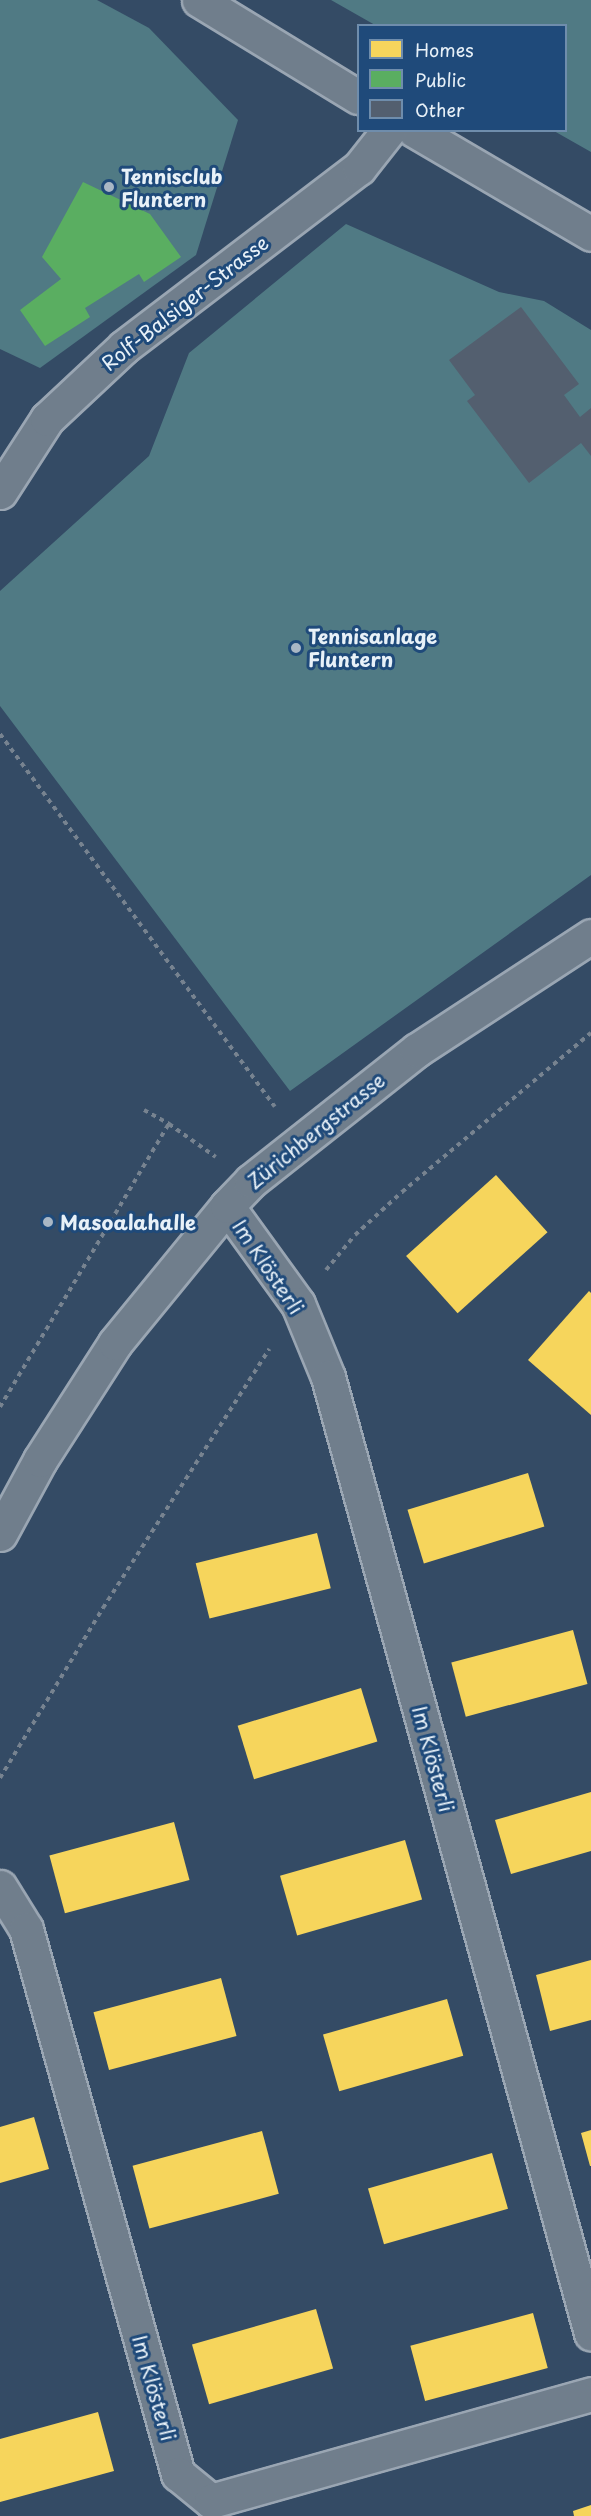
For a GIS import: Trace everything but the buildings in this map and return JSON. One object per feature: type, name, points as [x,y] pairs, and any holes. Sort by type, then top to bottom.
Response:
[{"type":"street","points":[[198,0],[357,97]]},
{"type":"street","name":"Rolf-Balsiger-Strasse","points":[[0,492],[47,419],[115,355],[359,168],[386,132]]},
{"type":"street","points":[[417,132],[591,234]]},
{"type":"street","name":"Zürichbergstrasse","points":[[0,1534],[40,1460],[115,1343],[227,1206],[251,1181],[417,1050],[591,936]]},
{"type":"street","name":"Im Klösterli","points":[[227,1206],[298,1304],[328,1377],[591,2333]]},
{"type":"street","name":"Im Klösterli","points":[[0,1887],[26,1929],[178,2474],[211,2501],[591,2394]]},
{"type":"path","points":[[0,734],[301,1141]]},
{"type":"path","points":[[0,1778],[103,1608],[298,1304],[355,1235],[591,1033]]},
{"type":"path","points":[[144,1110],[169,1124],[251,1181]]},
{"type":"path","points":[[0,1407],[169,1124]]},
{"type":"green space","name":"Tennisclub Fluntern","points":[[0,0],[97,0],[149,28],[238,120],[196,255],[40,368],[0,349]]},
{"type":"green space","points":[[331,0],[591,0],[591,152],[556,132],[567,132],[567,24],[373,24]]},
{"type":"green space","name":"Tennisanlage Fluntern","points":[[346,224],[499,292],[544,301],[591,330],[591,875],[290,1091],[0,706],[0,591],[149,456],[189,353]]},
{"type":"place","name":"Tennisclub Fluntern","points":[[109,187]]},
{"type":"place","name":"Tennisanlage Fluntern","points":[[296,648]]},
{"type":"place","name":"Masoalahalle","points":[[48,1222]]}]
